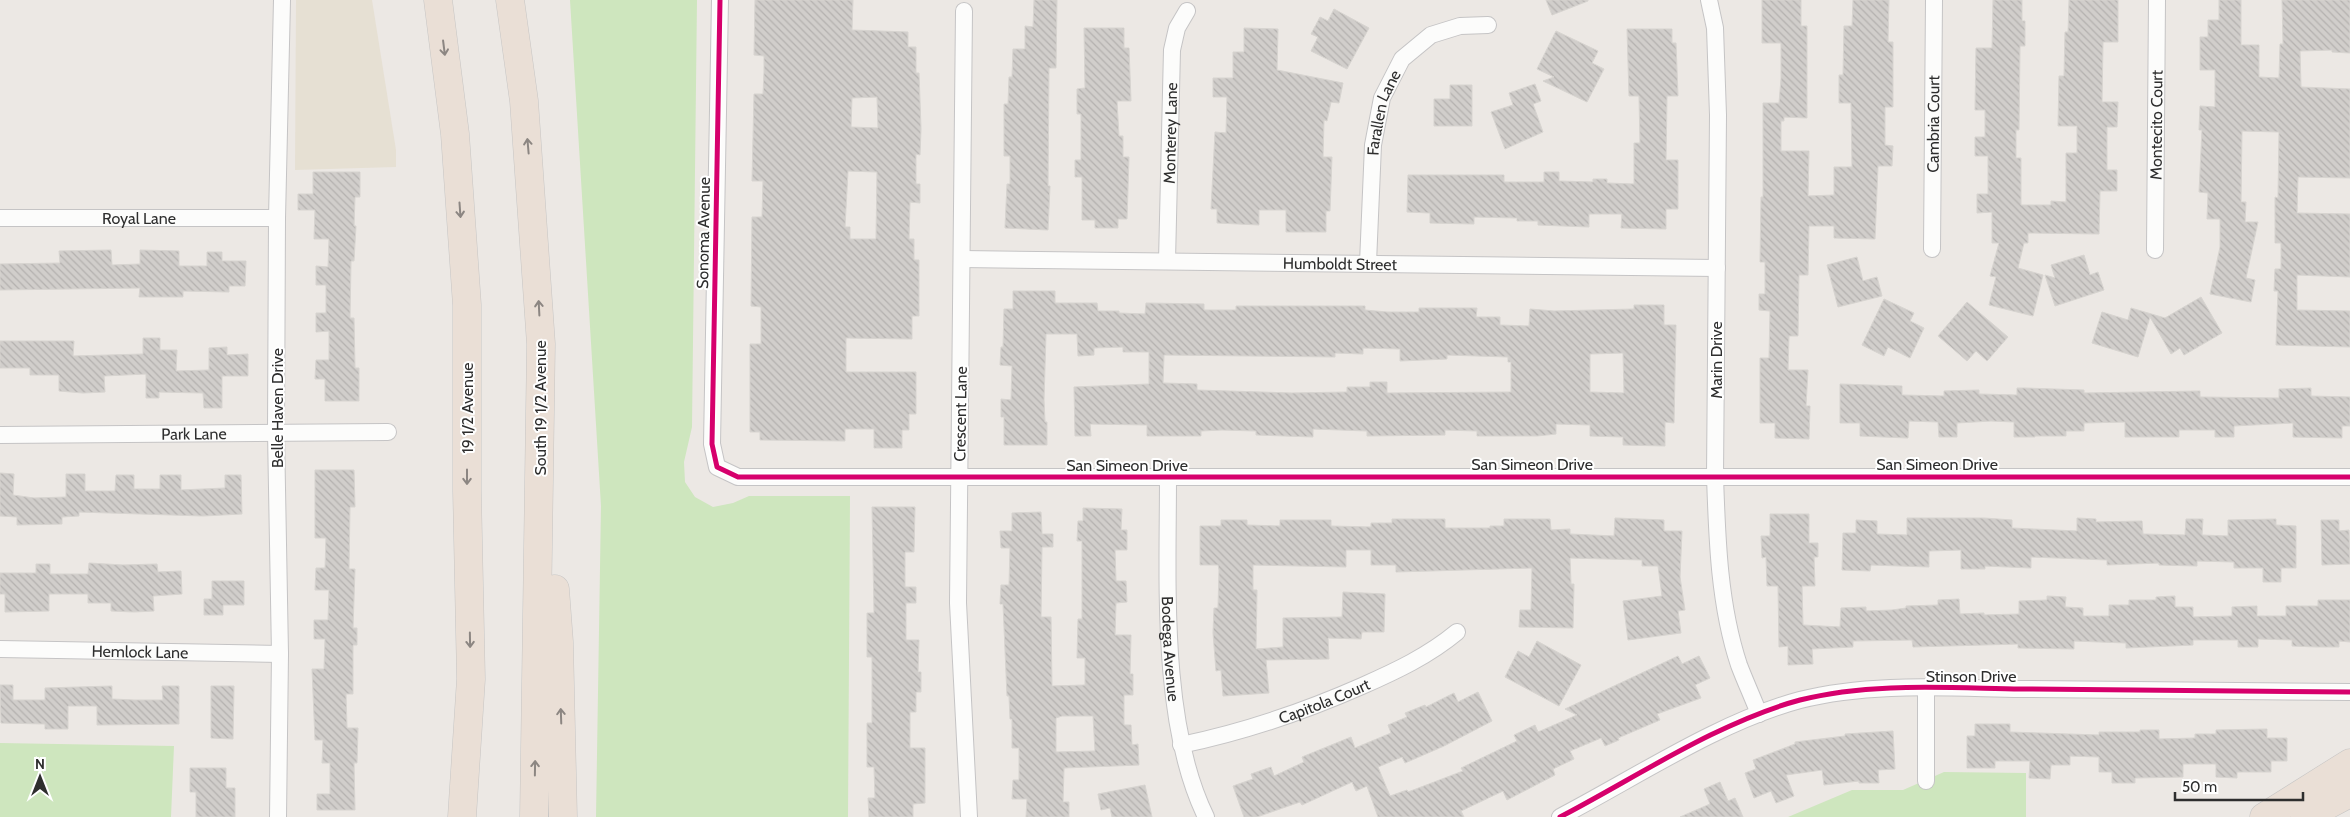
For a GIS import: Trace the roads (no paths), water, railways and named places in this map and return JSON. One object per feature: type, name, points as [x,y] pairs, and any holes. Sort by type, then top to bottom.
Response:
[{"type":"highway","name":"19 1/2 Avenue","points":[[438,0],[455,134],[467,305],[467,491],[471,680],[462,817]]},
{"type":"highway","name":"South 19 1/2 Avenue","points":[[510,0],[524,101],[534,218],[541,344],[534,817]]},
{"type":"highway","points":[[541,408],[559,642],[564,817]]},
{"type":"highway","points":[[447,817],[471,680]]},
{"type":"highway","points":[[2264,817],[2350,763]]},
{"type":"highway","points":[[2305,817],[2350,793]]},
{"type":"street","name":"Belle Haven Drive","points":[[278,817],[280,654],[276,433],[277,218],[282,0]]},
{"type":"street","name":"Sonoma Avenue","points":[[717,466],[712,444],[720,0]]},
{"type":"street","name":"Marin Drive","points":[[1709,0],[1715,28],[1718,115],[1716,516],[1729,624],[1739,664],[1759,714]]},
{"type":"street","name":"Cambria Court","points":[[1932,249],[1934,0]]},
{"type":"street","name":"Montecito Court","points":[[2155,250],[2157,0]]},
{"type":"street","name":"Crescent Lane","points":[[964,11],[958,603],[969,817]]},
{"type":"street","name":"Monterey Lane","points":[[1167,261],[1172,50],[1177,28],[1187,11]]},
{"type":"street","name":"Farallen Lane","points":[[1368,263],[1373,145],[1382,98],[1402,59],[1430,35],[1460,26],[1488,24]]},
{"type":"street","name":"Royal Lane","points":[[0,218],[277,218]]},
{"type":"street","name":"Humboldt Street","points":[[962,260],[1716,268]]},
{"type":"street","name":"Park Lane","points":[[0,435],[388,432]]},
{"type":"street","name":"San Simeon Drive","points":[[717,466],[738,477],[2350,477]]},
{"type":"street","name":"Bodega Avenue","points":[[1168,478],[1171,650],[1182,745],[1193,791],[1206,817]]},
{"type":"street","name":"Capitola Court","points":[[1182,745],[1226,736],[1334,698],[1396,670],[1438,648],[1457,632]]},
{"type":"street","name":"Hemlock Lane","points":[[0,649],[280,654]]},
{"type":"street","name":"Stinson Drive","points":[[1560,817],[1715,734],[1759,714],[1799,701],[1852,690],[1926,688],[2350,692]]},
{"type":"street","points":[[1926,688],[1926,782]]}]
